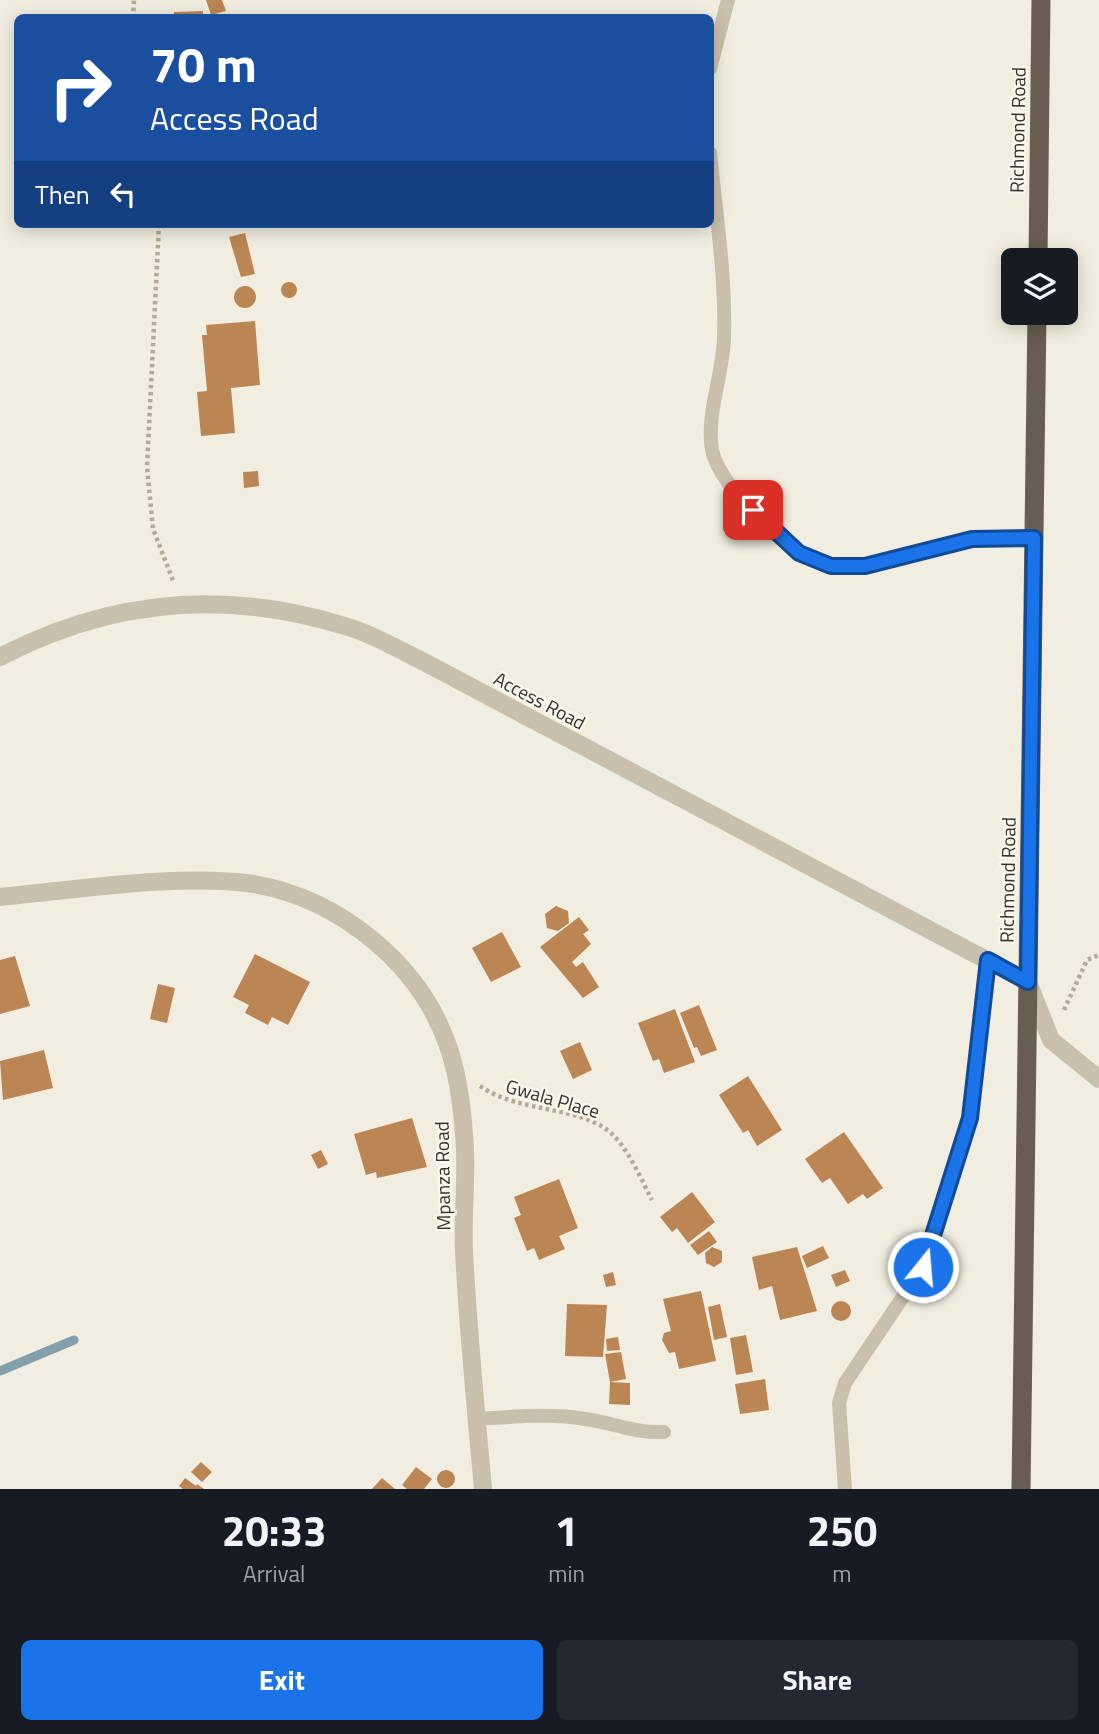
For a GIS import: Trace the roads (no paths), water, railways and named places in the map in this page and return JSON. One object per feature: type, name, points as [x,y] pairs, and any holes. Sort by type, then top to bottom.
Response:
[{"type":"highway","name":"Richmond Road","points":[[1038,248],[1041,0]]},
{"type":"highway","name":"Richmond Road","points":[[1021,1489],[1037,325]]},
{"type":"street","name":"Access Road","points":[[0,657],[34,640],[113,613],[182,603],[276,610],[349,627],[426,663],[1028,982]]},
{"type":"street","name":"Mpanza Road","points":[[0,897],[197,882],[253,884],[296,896],[350,923],[380,946],[413,980],[436,1020],[456,1072],[465,1136],[464,1247],[483,1489]]},
{"type":"street","points":[[1028,982],[1051,1040],[1099,1079]]},
{"type":"lane","points":[[714,54],[728,0]]},
{"type":"lane","points":[[714,199],[724,313],[723,359],[712,424],[712,450],[723,478],[768,526],[799,553],[831,566],[865,566],[972,539],[1034,538]]},
{"type":"lane","points":[[845,1489],[839,1403],[845,1383],[923,1267],[970,1118],[988,960]]},
{"type":"lane","points":[[477,1419],[556,1415],[588,1419],[638,1432],[664,1432]]},
{"type":"waterway","points":[[0,1371],[74,1340]]}]
